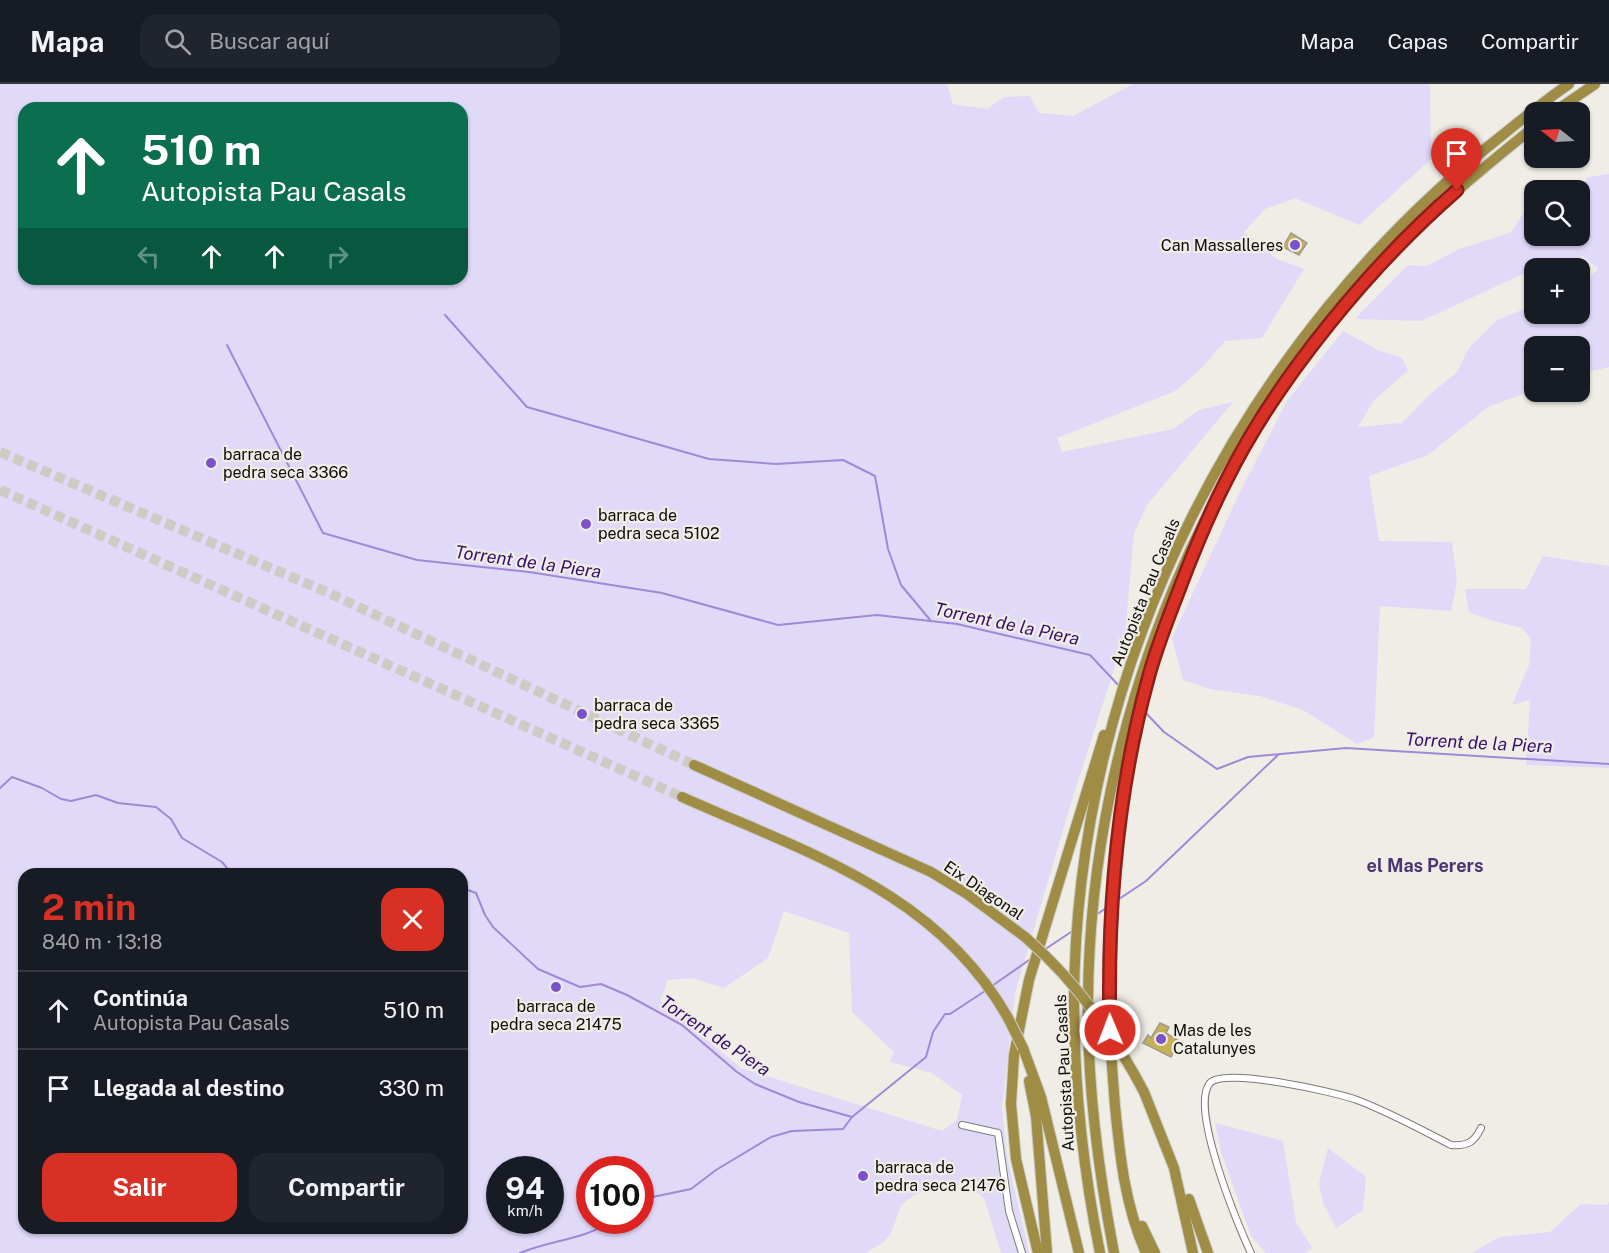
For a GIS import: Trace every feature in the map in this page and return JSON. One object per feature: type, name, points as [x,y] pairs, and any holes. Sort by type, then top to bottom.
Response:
[{"type":"highway","name":"Autopista Pau Casals","points":[[1100,1253],[1087,1185],[1078,1109],[1074,997],[1078,927],[1095,804],[1118,707],[1154,602],[1201,497],[1241,427],[1303,336],[1358,269],[1431,195],[1470,160],[1569,84]]},
{"type":"highway","points":[[1569,102],[1595,84]]},
{"type":"highway","points":[[1146,1253],[1127,1198],[1121,1163],[1113,1085],[1110,1009],[1113,904],[1125,789],[1138,703],[1172,609],[1226,480],[1286,383],[1356,293],[1403,241],[1444,201],[1524,135]]},
{"type":"highway","name":"Autopista Pau Casals","points":[[1114,1253],[1101,1180],[1092,1104],[1088,998],[1094,911],[1106,820],[1138,703]]},
{"type":"highway","points":[[1038,1253],[1018,1168],[1011,1104],[1012,1074],[1019,1025],[1034,962],[1110,716],[1118,707]]},
{"type":"highway","name":"Eix Diagonal","points":[[694,765],[931,872],[968,894],[1025,937],[1064,975],[1095,1012],[1123,1053],[1144,1092],[1166,1144]]},
{"type":"highway","points":[[682,798],[835,866],[884,891],[939,932],[989,988],[1023,1048],[1041,1097],[1079,1253]]},
{"type":"highway","points":[[1028,1063],[1028,1078],[1038,1131],[1047,1253]]},
{"type":"highway","points":[[1113,1085],[1129,1182],[1139,1219],[1155,1253]]},
{"type":"highway","points":[[1166,1144],[1179,1185],[1193,1253]]},
{"type":"highway","points":[[1166,1144],[1185,1184],[1197,1226],[1208,1253]]},
{"type":"street","points":[[1251,1253],[1228,1201],[1210,1137],[1205,1095],[1211,1082],[1226,1077],[1273,1081],[1355,1099],[1451,1145],[1464,1146],[1476,1140],[1481,1128]]},
{"type":"street","points":[[962,1125],[998,1133],[1009,1211],[1022,1253]]},
{"type":"shaded area","points":[[0,84],[947,84],[953,104],[987,109],[1004,97],[1030,96],[1039,113],[1073,116],[1133,84],[1430,84],[1431,159],[1359,225],[1295,198],[1265,209],[1244,232],[1277,259],[1304,269],[1262,338],[1225,341],[1199,371],[1175,391],[1057,438],[1062,452],[1173,429],[1199,410],[1233,402],[1147,505],[1134,533],[1125,635],[1071,803],[1015,993],[1002,1108],[1007,1156],[1029,1253],[1001,1253],[984,1198],[968,1185],[947,1185],[926,1189],[908,1199],[901,1206],[890,1235],[884,1242],[866,1253],[0,1253]],"holes":[[[784,911],[849,933],[852,1012],[894,1052],[890,1062],[932,1073],[962,1095],[957,1120],[942,1131],[741,1068],[660,1001],[668,980],[692,978],[724,988],[768,958]]]},
{"type":"shaded area","points":[[1609,174],[1609,367],[1590,372],[1590,336],[1524,336],[1524,394],[1488,407],[1428,455],[1369,476],[1379,541],[1452,542],[1457,581],[1451,611],[1380,606],[1374,737],[1357,744],[1303,710],[1260,696],[1210,689],[1183,680],[1172,638],[1239,494],[1287,401],[1343,331],[1380,351],[1402,358],[1408,371],[1374,400],[1358,427],[1402,423],[1427,397],[1457,372],[1469,348],[1497,320],[1524,309],[1524,324],[1590,324],[1590,277],[1598,269],[1590,262],[1590,258],[1583,256],[1524,258],[1524,273],[1421,321],[1355,319],[1408,265],[1427,266],[1459,249],[1510,233],[1524,213],[1524,246],[1590,246],[1590,180],[1586,180],[1588,177]]},
{"type":"shaded area","points":[[1543,556],[1609,566],[1609,768],[1526,765],[1530,700],[1512,705],[1529,665],[1531,639],[1522,628],[1469,612],[1465,589],[1526,589]]},
{"type":"shaded area","points":[[1215,1123],[1283,1141],[1296,1222],[1312,1248],[1305,1253],[1266,1253],[1251,1236],[1221,1152]]},
{"type":"shaded area","points":[[1328,1148],[1366,1177],[1363,1210],[1336,1228],[1323,1203],[1319,1184]]},
{"type":"shaded area","points":[[1609,1202],[1609,1253],[1471,1253],[1500,1237],[1550,1232],[1581,1204],[1606,1205]]},
{"type":"building","name":"Can Massalleres","points":[[1291,233],[1307,243],[1299,255],[1283,247]]},
{"type":"building","name":"Mas de les Catalunyes","points":[[1160,1023],[1169,1027],[1166,1033],[1179,1041],[1171,1057],[1143,1043],[1148,1035],[1151,1038]]},
{"type":"waterway","points":[[445,315],[527,407],[709,459],[776,464],[843,460],[875,476],[888,549],[901,585],[931,621]]},
{"type":"waterway","name":"Torrent de la Piera","points":[[227,345],[323,533],[417,560],[529,572],[662,593],[778,625],[877,615],[957,624],[1090,655],[1121,688]]},
{"type":"waterway","name":"Torrent de la Piera","points":[[1144,711],[1164,732],[1217,769],[1248,757],[1346,748],[1609,764]]},
{"type":"waterway","points":[[1116,901],[1146,881],[1278,755]]},
{"type":"waterway","name":"Torrent de Piera","points":[[0,788],[12,777],[42,788],[61,799],[71,801],[96,795],[118,803],[156,807],[171,819],[182,838],[222,862],[227,868]]},
{"type":"waterway","name":"Torrent de Piera","points":[[468,890],[476,893],[493,927],[538,969],[580,987],[601,984],[627,995],[682,1025],[737,1072],[755,1084],[799,1102],[852,1117]]},
{"type":"waterway","points":[[1096,915],[1109,906]]},
{"type":"waterway","points":[[1044,950],[1074,930]]},
{"type":"waterway","points":[[992,986],[1032,958]]},
{"type":"waterway","points":[[654,1197],[691,1189],[716,1170],[771,1137],[792,1131],[843,1129],[852,1117],[926,1057],[933,1032],[945,1014],[950,1014],[985,991]]},
{"type":"waterway","points":[[520,1253],[584,1234]]},
{"type":"tunnel","points":[[0,452],[329,593],[694,765]]},
{"type":"tunnel","points":[[0,490],[682,797]]},
{"type":"place","name":"Can Massalleres","points":[[1295,245]]},
{"type":"place","name":"barraca de pedra seca 3366","points":[[211,463]]},
{"type":"place","name":"barraca de pedra seca 5102","points":[[586,524]]},
{"type":"place","name":"barraca de pedra seca 3365","points":[[582,714]]},
{"type":"place","name":"barraca de pedra seca 21475","points":[[556,987]]},
{"type":"place","name":"Mas de les Catalunyes","points":[[1161,1039]]},
{"type":"place","name":"barraca de pedra seca 21476","points":[[863,1176]]},
{"type":"district","name":"el Mas Perers","points":[[1425,866]]},
{"type":"route","points":[[1110,1030],[1112,909],[1128,770],[1140,708],[1149,676],[1200,537],[1226,480],[1245,447],[1308,353],[1367,280],[1403,241],[1457,190]]}]
